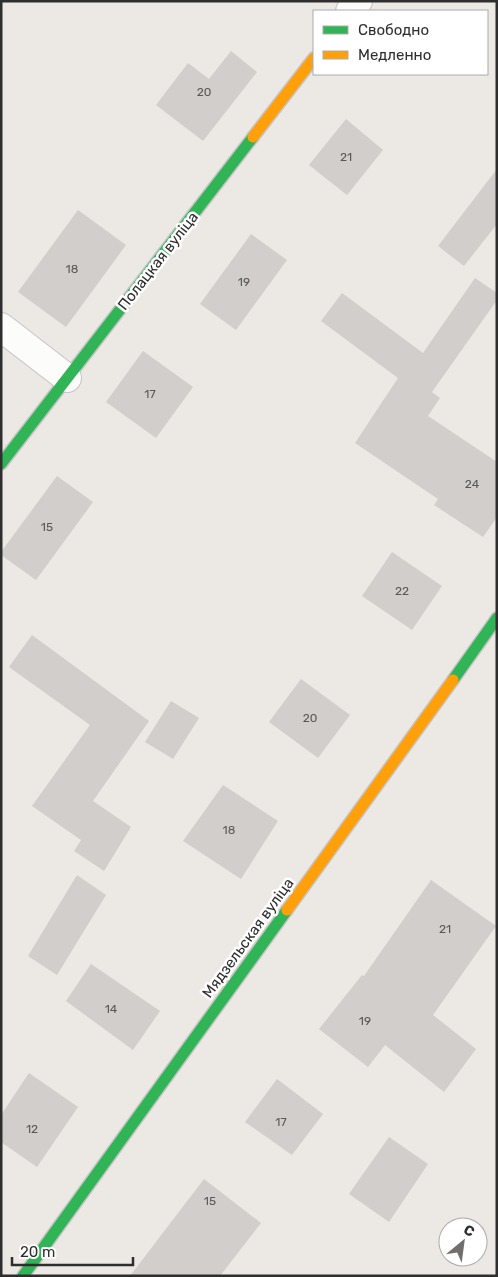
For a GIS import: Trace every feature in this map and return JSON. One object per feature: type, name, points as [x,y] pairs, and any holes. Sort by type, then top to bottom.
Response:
[{"type":"street","name":"Полацкая вуліца","points":[[1,464],[313,59]]},
{"type":"street","points":[[1,327],[68,378]]},
{"type":"street","name":"Мядзельская вуліца","points":[[24,1276],[497,618]]},
{"type":"building","points":[[231,51],[257,72],[203,141],[156,105],[188,63],[209,79]]},
{"type":"building","points":[[346,119],[383,150],[347,195],[309,165]]},
{"type":"building","points":[[497,169],[497,224],[464,266],[438,246]]},
{"type":"building","points":[[78,210],[126,245],[66,327],[18,292]]},
{"type":"building","points":[[251,234],[287,260],[236,330],[200,304]]},
{"type":"building","points":[[475,278],[497,293],[497,300],[432,392],[440,398],[428,416],[497,462],[497,517],[483,537],[434,505],[438,499],[355,443],[398,378],[321,321],[342,293],[423,353]]},
{"type":"building","points":[[143,351],[193,387],[156,438],[106,402]]},
{"type":"building","points":[[57,476],[93,502],[36,580],[1,555],[1,552]]},
{"type":"building","points":[[392,552],[442,586],[412,630],[362,596]]},
{"type":"building","points":[[32,635],[149,721],[93,801],[131,827],[104,871],[74,851],[81,840],[32,806],[90,725],[9,667]]},
{"type":"building","points":[[301,679],[350,715],[318,758],[269,722]]},
{"type":"building","points":[[171,701],[199,718],[173,759],[145,742]]},
{"type":"building","points":[[223,785],[278,821],[241,879],[183,841]]},
{"type":"building","points":[[77,875],[106,895],[57,975],[28,956]]},
{"type":"building","points":[[431,880],[496,926],[433,1015],[476,1049],[444,1092],[385,1045],[368,1067],[319,1029],[362,975],[364,976]]},
{"type":"building","points":[[91,964],[160,1011],[133,1050],[66,1001]]},
{"type":"building","points":[[29,1073],[78,1107],[37,1167],[1,1142],[1,1115]]},
{"type":"building","points":[[277,1079],[323,1114],[292,1155],[245,1122]]},
{"type":"building","points":[[389,1137],[428,1164],[389,1222],[349,1194]]},
{"type":"building","points":[[204,1179],[261,1223],[220,1276],[130,1276]]},
{"type":"traffic: fast","points":[[1,464],[253,137]]},
{"type":"traffic: fast","points":[[453,680],[497,618]]},
{"type":"traffic: fast","points":[[23,1276],[287,910]]},
{"type":"traffic: slow","points":[[253,137],[313,59]]},
{"type":"traffic: slow","points":[[287,910],[453,680]]}]
